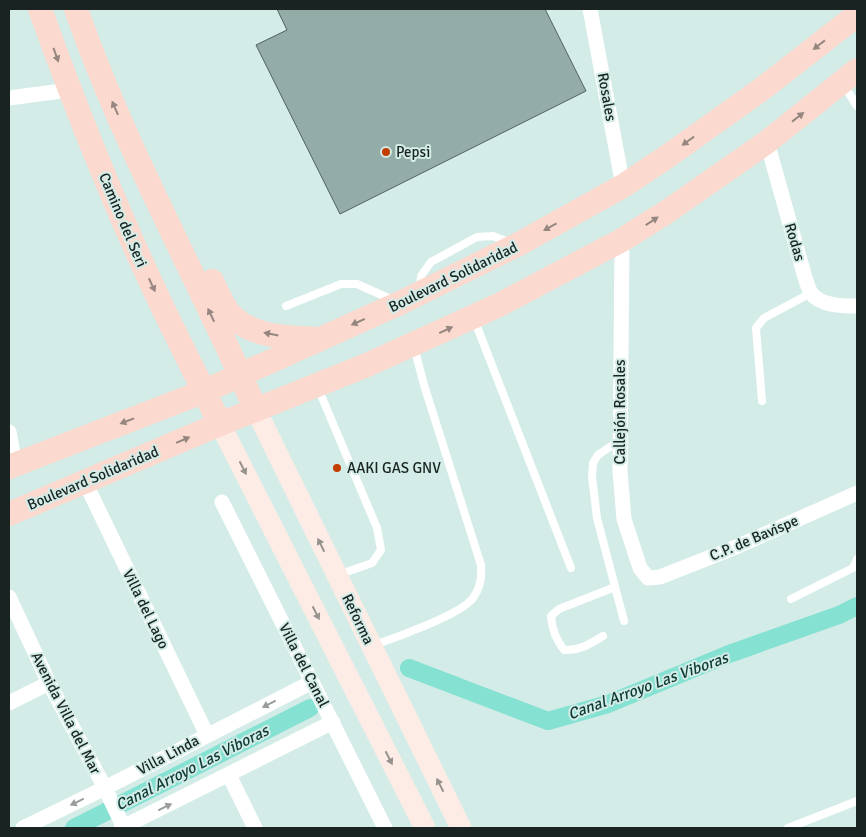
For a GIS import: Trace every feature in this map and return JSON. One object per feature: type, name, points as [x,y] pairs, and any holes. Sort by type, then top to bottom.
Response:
[{"type":"main road","name":"Camino del Seri","points":[[40,9],[69,90],[112,197],[181,346],[220,424]]},
{"type":"main road","points":[[76,9],[92,57],[135,153],[256,410]]},
{"type":"main road","name":"Boulevard Solidaridad","points":[[12,466],[205,391],[410,298],[517,245],[623,186],[668,156],[762,89],[857,14]]},
{"type":"main road","name":"Boulevard Solidaridad","points":[[9,514],[220,424],[413,345],[474,317],[622,240],[767,142],[850,76]]},
{"type":"main road","points":[[135,153],[174,204],[219,296],[234,318],[254,331],[275,336],[320,339]]},
{"type":"main road","name":"Reforma","points":[[256,410],[461,828]]},
{"type":"main road","points":[[220,424],[425,828]]},
{"type":"street","name":"Rosales","points":[[590,9],[623,186]]},
{"type":"street","points":[[9,98],[69,90]]},
{"type":"street","name":"Rodas","points":[[767,142],[811,293]]},
{"type":"street","name":"Callejón Rosales","points":[[622,240],[620,472],[624,519],[640,568],[648,578]]},
{"type":"street","points":[[811,293],[818,299],[828,303],[857,306]]},
{"type":"street","points":[[9,432],[12,466]]},
{"type":"street","name":"Villa del Lago","points":[[85,482],[207,735]]},
{"type":"street","name":"C.P. de Bavispe","points":[[648,578],[660,577],[736,547],[857,493]]},
{"type":"street","name":"Villa del Canal","points":[[222,502],[385,828]]},
{"type":"street","name":"Avenida Villa del Mar","points":[[9,597],[49,683],[106,790],[122,827]]},
{"type":"street","name":"Villa Linda","points":[[23,828],[106,790],[207,735],[312,682]]},
{"type":"street","points":[[9,703],[49,683]]},
{"type":"street","points":[[122,827],[333,722]]},
{"type":"street","points":[[229,775],[255,828]]},
{"type":"lane","points":[[850,76],[857,106]]},
{"type":"lane","points":[[286,306],[341,284],[357,284],[410,298]]},
{"type":"lane","points":[[762,401],[756,328],[764,318],[811,293]]},
{"type":"lane","points":[[474,317],[571,568]]},
{"type":"lane","points":[[371,646],[464,608],[478,592],[482,578],[481,565],[413,345]]},
{"type":"lane","points":[[316,386],[378,528],[381,550],[372,563],[336,575]]},
{"type":"lane","points":[[620,440],[598,455],[593,463],[592,477],[597,518],[624,621]]},
{"type":"lane","points":[[791,599],[853,568],[857,559]]},
{"type":"lane","points":[[603,636],[583,648],[564,650],[556,639],[552,628],[551,616],[559,609],[615,587]]},
{"type":"lane","points":[[788,828],[857,801]]},
{"type":"lane","points":[[809,820],[813,828]]},
{"type":"building","name":"Pepsi","points":[[277,9],[545,9],[586,91],[340,214],[256,45],[287,30]]},
{"type":"waterway","name":"Canal Arroyo Las Viboras","points":[[409,668],[548,721],[608,704],[729,654],[839,615],[857,606]]},
{"type":"waterway","name":"Canal Arroyo Las Viboras","points":[[74,828],[310,708]]},
{"type":"place","name":"Pepsi","points":[[386,152]]},
{"type":"place","name":"AAKI GAS GNV","points":[[337,468]]}]
